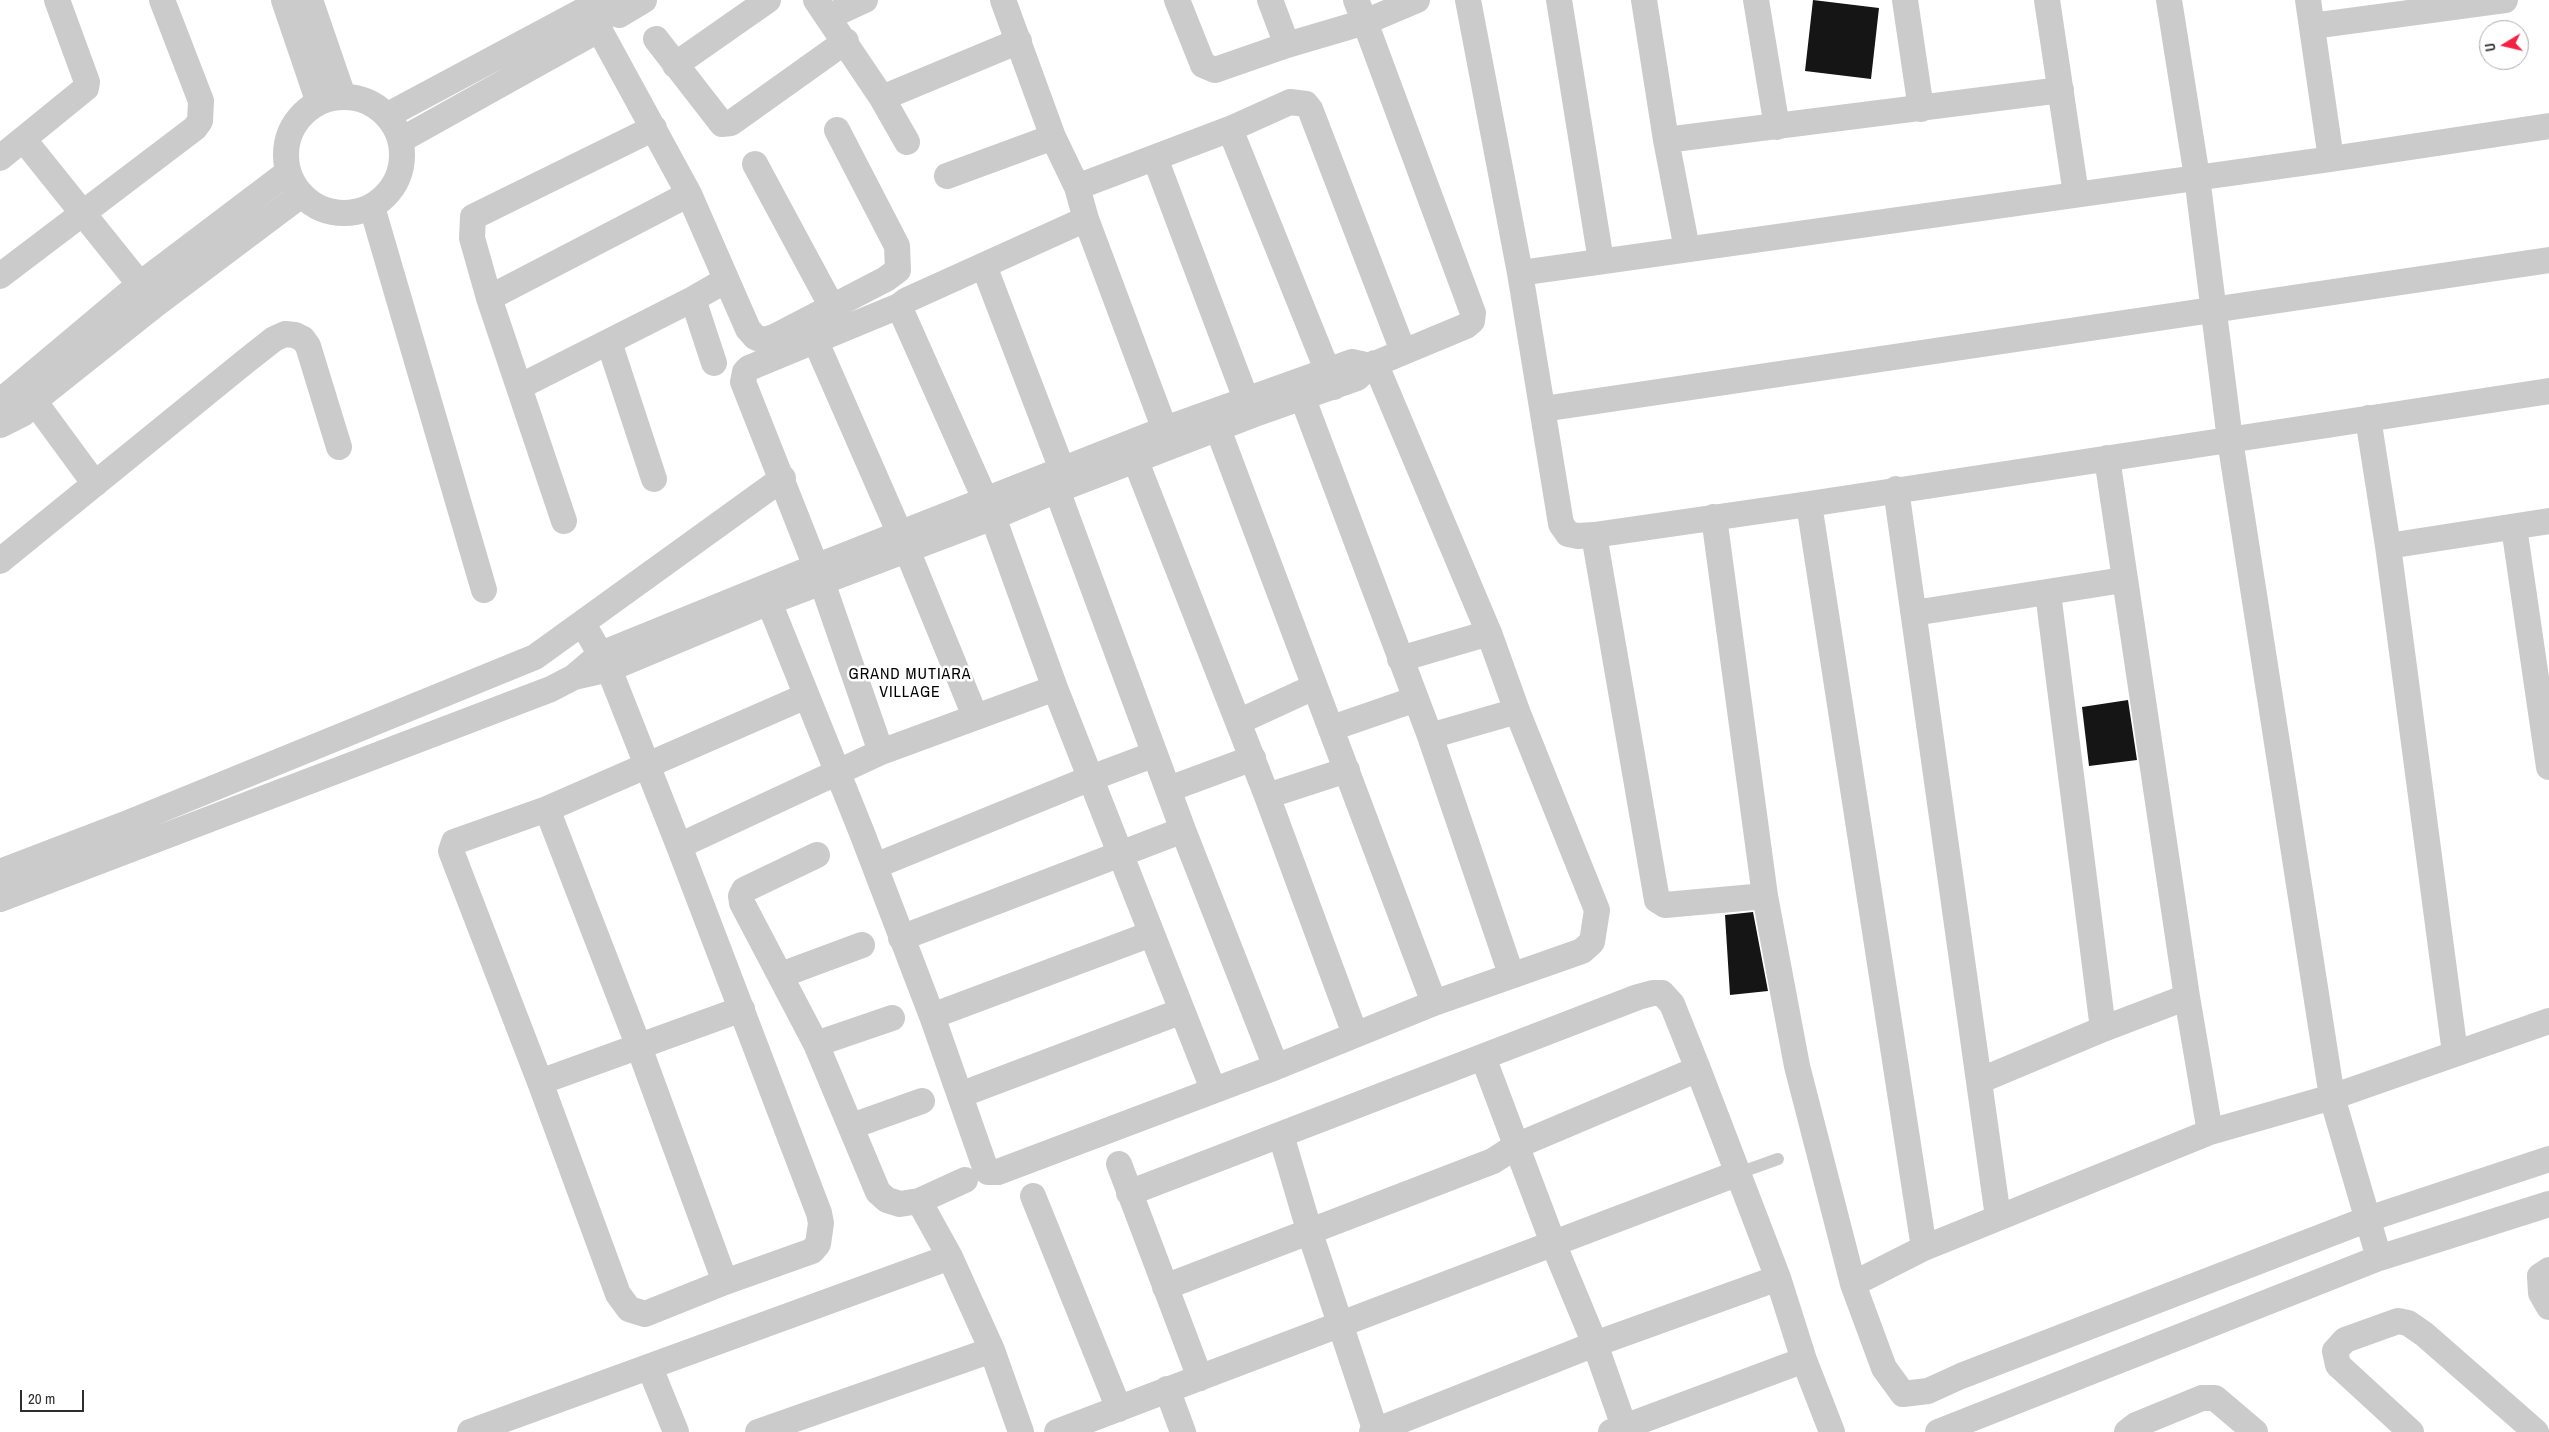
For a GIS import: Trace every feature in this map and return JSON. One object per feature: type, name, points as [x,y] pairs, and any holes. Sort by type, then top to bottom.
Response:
[{"type":"street","points":[[0,158],[86,88],[87,82],[57,0]]},
{"type":"street","points":[[0,276],[195,128],[200,121],[201,101],[162,0]]},
{"type":"street","points":[[284,0],[330,98]]},
{"type":"street","points":[[310,0],[330,98]]},
{"type":"street","points":[[388,115],[599,9],[619,15],[644,0]]},
{"type":"street","points":[[675,64],[768,0]]},
{"type":"street","points":[[865,0],[822,9],[846,41],[882,98],[906,142]]},
{"type":"street","points":[[1003,0],[1053,137],[1077,187],[1086,219],[1169,438]]},
{"type":"street","points":[[1177,0],[1203,65],[1215,70],[1287,45],[1360,11],[1417,0]]},
{"type":"street","points":[[1270,0],[1287,45]]},
{"type":"street","points":[[1468,0],[1520,273],[1562,524],[1568,534],[1578,536],[1809,504],[1896,489],[2230,440],[2549,390]]},
{"type":"street","points":[[1559,0],[1601,261]]},
{"type":"street","points":[[1644,0],[1666,140],[1687,250]]},
{"type":"street","points":[[1756,0],[1777,126]]},
{"type":"street","points":[[1905,0],[1921,109]]},
{"type":"street","points":[[2047,0],[2076,194]]},
{"type":"street","points":[[2169,0],[2197,177],[2230,440],[2332,1097],[2379,1258]]},
{"type":"street","points":[[2308,0],[2331,159]]},
{"type":"street","points":[[2312,26],[2417,6],[2505,0]]},
{"type":"street","points":[[599,9],[654,128],[689,194],[748,329],[755,337],[763,340],[774,337],[832,308],[886,280],[898,270],[900,259],[898,246],[837,130]]},
{"type":"street","points":[[402,140],[599,9]]},
{"type":"street","points":[[0,872],[128,837],[551,689],[605,662],[818,574],[1062,482],[1169,438],[1249,408],[1331,379],[1357,378],[1373,364],[1466,326],[1472,321],[1473,313],[1360,11]]},
{"type":"street","points":[[656,39],[719,122],[727,124],[846,41]]},
{"type":"street","points":[[882,98],[1019,41]]},
{"type":"street","points":[[1666,140],[2061,90]]},
{"type":"street","points":[[330,98],[365,99],[388,115],[402,140],[403,160],[398,179],[388,195],[372,207],[347,214],[322,209],[301,195],[288,172],[286,146],[295,122],[330,98]]},
{"type":"street","points":[[1077,187],[1230,129],[1290,102],[1306,104],[1310,109],[1403,351]]},
{"type":"street","points":[[1520,273],[2331,159],[2549,126]]},
{"type":"street","points":[[564,521],[472,238],[473,217],[654,128]]},
{"type":"street","points":[[1230,129],[1331,379]]},
{"type":"street","points":[[947,176],[1053,137]]},
{"type":"street","points":[[24,140],[156,304]]},
{"type":"street","points":[[1155,158],[1249,408]]},
{"type":"street","points":[[755,164],[832,308]]},
{"type":"street","points":[[0,408],[9,394],[140,284],[288,172]]},
{"type":"street","points":[[490,298],[689,194]]},
{"type":"street","points":[[0,425],[24,413],[34,401],[156,304],[301,195]]},
{"type":"street","points":[[372,207],[484,590]]},
{"type":"street","points":[[881,752],[783,478],[743,377],[749,368],[816,342],[899,306],[1086,219]]},
{"type":"street","points":[[1543,409],[2549,260]]},
{"type":"street","points":[[984,266],[1062,482],[1155,754],[1276,1067]]},
{"type":"street","points":[[519,387],[693,299],[726,280]]},
{"type":"street","points":[[693,299],[714,363]]},
{"type":"street","points":[[899,306],[989,509],[1055,688],[1213,1089]]},
{"type":"street","points":[[0,561],[274,339],[285,334],[295,334],[303,339],[308,346],[338,447]]},
{"type":"street","points":[[609,342],[654,479]]},
{"type":"street","points":[[816,342],[975,716]]},
{"type":"street","points":[[769,602],[875,866],[932,1016],[986,1170],[993,1173],[1276,1067],[1434,1003],[1511,974],[1582,951],[1592,942],[1597,910],[1517,711],[1489,633],[1373,364]]},
{"type":"street","points":[[1062,482],[1135,459],[1169,438],[1218,429],[1249,408],[1303,399],[1331,379]]},
{"type":"street","points":[[1303,399],[1430,736],[1511,974]]},
{"type":"street","points":[[34,401],[95,484]]},
{"type":"street","points":[[2368,418],[2388,546],[2455,1053]]},
{"type":"street","points":[[1218,429],[1434,1003]]},
{"type":"street","points":[[2106,458],[2187,997],[2210,1132]]},
{"type":"street","points":[[1135,459],[1253,758],[1355,1034]]},
{"type":"street","points":[[0,899],[128,837],[535,657],[584,624],[783,478]]},
{"type":"street","points":[[1896,489],[1998,1218]]},
{"type":"street","points":[[1809,504],[1924,1248]]},
{"type":"street","points":[[1714,517],[1765,896],[1797,1066],[1853,1284],[1884,1368],[1903,1394],[1928,1391],[1961,1376],[2368,1219],[2549,1159]]},
{"type":"street","points":[[2388,546],[2549,521]]},
{"type":"street","points":[[2514,527],[2549,767]]},
{"type":"street","points":[[1594,534],[1657,900],[1665,905],[1765,896]]},
{"type":"street","points":[[605,662],[769,602],[818,574]]},
{"type":"street","points":[[1914,613],[2123,580]]},
{"type":"street","points":[[2048,593],[2103,1028]]},
{"type":"street","points":[[584,624],[605,662],[647,766],[679,846],[742,1009],[821,1223],[818,1244],[812,1251],[725,1282],[645,1314],[629,1309],[618,1294],[540,1082],[451,851],[454,842],[547,809],[647,766],[806,696]]},
{"type":"street","points":[[1400,660],[1489,633]]},
{"type":"street","points":[[535,657],[551,689]]},
{"type":"street","points":[[1238,722],[1314,687]]},
{"type":"street","points":[[679,846],[881,752],[1055,688]]},
{"type":"street","points":[[1332,728],[1416,699]]},
{"type":"street","points":[[1430,736],[1517,711]]},
{"type":"street","points":[[875,866],[1155,754]]},
{"type":"street","points":[[1169,789],[1253,758]]},
{"type":"street","points":[[1267,796],[1347,770]]},
{"type":"street","points":[[547,809],[639,1047],[725,1282]]},
{"type":"street","points":[[901,938],[1184,830]]},
{"type":"street","points":[[817,855],[744,890],[741,896],[742,903],[816,1044],[852,1126],[878,1192],[887,1200],[900,1204],[919,1201],[965,1180]]},
{"type":"street","points":[[932,1016],[1152,934]]},
{"type":"street","points":[[781,976],[862,945]]},
{"type":"street","points":[[1130,1193],[1638,997],[1662,993],[1672,1004],[1698,1069],[1736,1174],[1778,1278],[1804,1360],[1832,1432]]},
{"type":"street","points":[[1979,1081],[2103,1028],[2187,997]]},
{"type":"street","points":[[540,1082],[742,1009]]},
{"type":"street","points":[[960,1095],[1182,1011]]},
{"type":"street","points":[[816,1044],[892,1018]]},
{"type":"street","points":[[1853,1284],[1924,1248],[2210,1132],[2332,1097],[2549,1021]]},
{"type":"street","points":[[1483,1056],[1553,1243],[1595,1344],[1621,1430],[1804,1360]]},
{"type":"street","points":[[1165,1287],[1310,1233],[1493,1161],[1516,1146],[1698,1069]]},
{"type":"street","points":[[852,1126],[922,1101]]},
{"type":"street","points":[[1281,1135],[1310,1233],[1375,1432],[1595,1344],[1778,1278]]},
{"type":"street","points":[[1119,1164],[1200,1378]]},
{"type":"street","points":[[1057,1432],[1736,1174]]},
{"type":"street","points":[[1034,1196],[1119,1409]]},
{"type":"street","points":[[919,1201],[950,1257],[992,1350],[1021,1432]]},
{"type":"street","points":[[1928,1391],[1939,1432],[2379,1258],[2549,1204]]},
{"type":"street","points":[[470,1432],[650,1368],[950,1257]]},
{"type":"street","points":[[2549,1270],[2540,1276],[2541,1293],[2549,1307]]},
{"type":"street","points":[[2411,1432],[2338,1365],[2335,1351],[2345,1340],[2398,1321],[2408,1323],[2424,1334],[2536,1432]]},
{"type":"street","points":[[758,1432],[992,1350]]},
{"type":"street","points":[[650,1368],[676,1432]]},
{"type":"street","points":[[1167,1389],[1183,1432]]},
{"type":"street","points":[[2127,1432],[2136,1425],[2202,1398],[2215,1398],[2255,1432]]},
{"type":"lane","points":[[1736,1174],[1778,1159]]},
{"type":"building","points":[[1813,0],[1879,8],[1871,79],[1805,71]]},
{"type":"building","points":[[2128,700],[2137,760],[2089,766],[2082,707]]},
{"type":"building","points":[[1753,912],[1768,991],[1730,995],[1725,915]]},
{"type":"district","name":"GRAND MUTIARA VILLAGE","points":[[910,684]]}]
